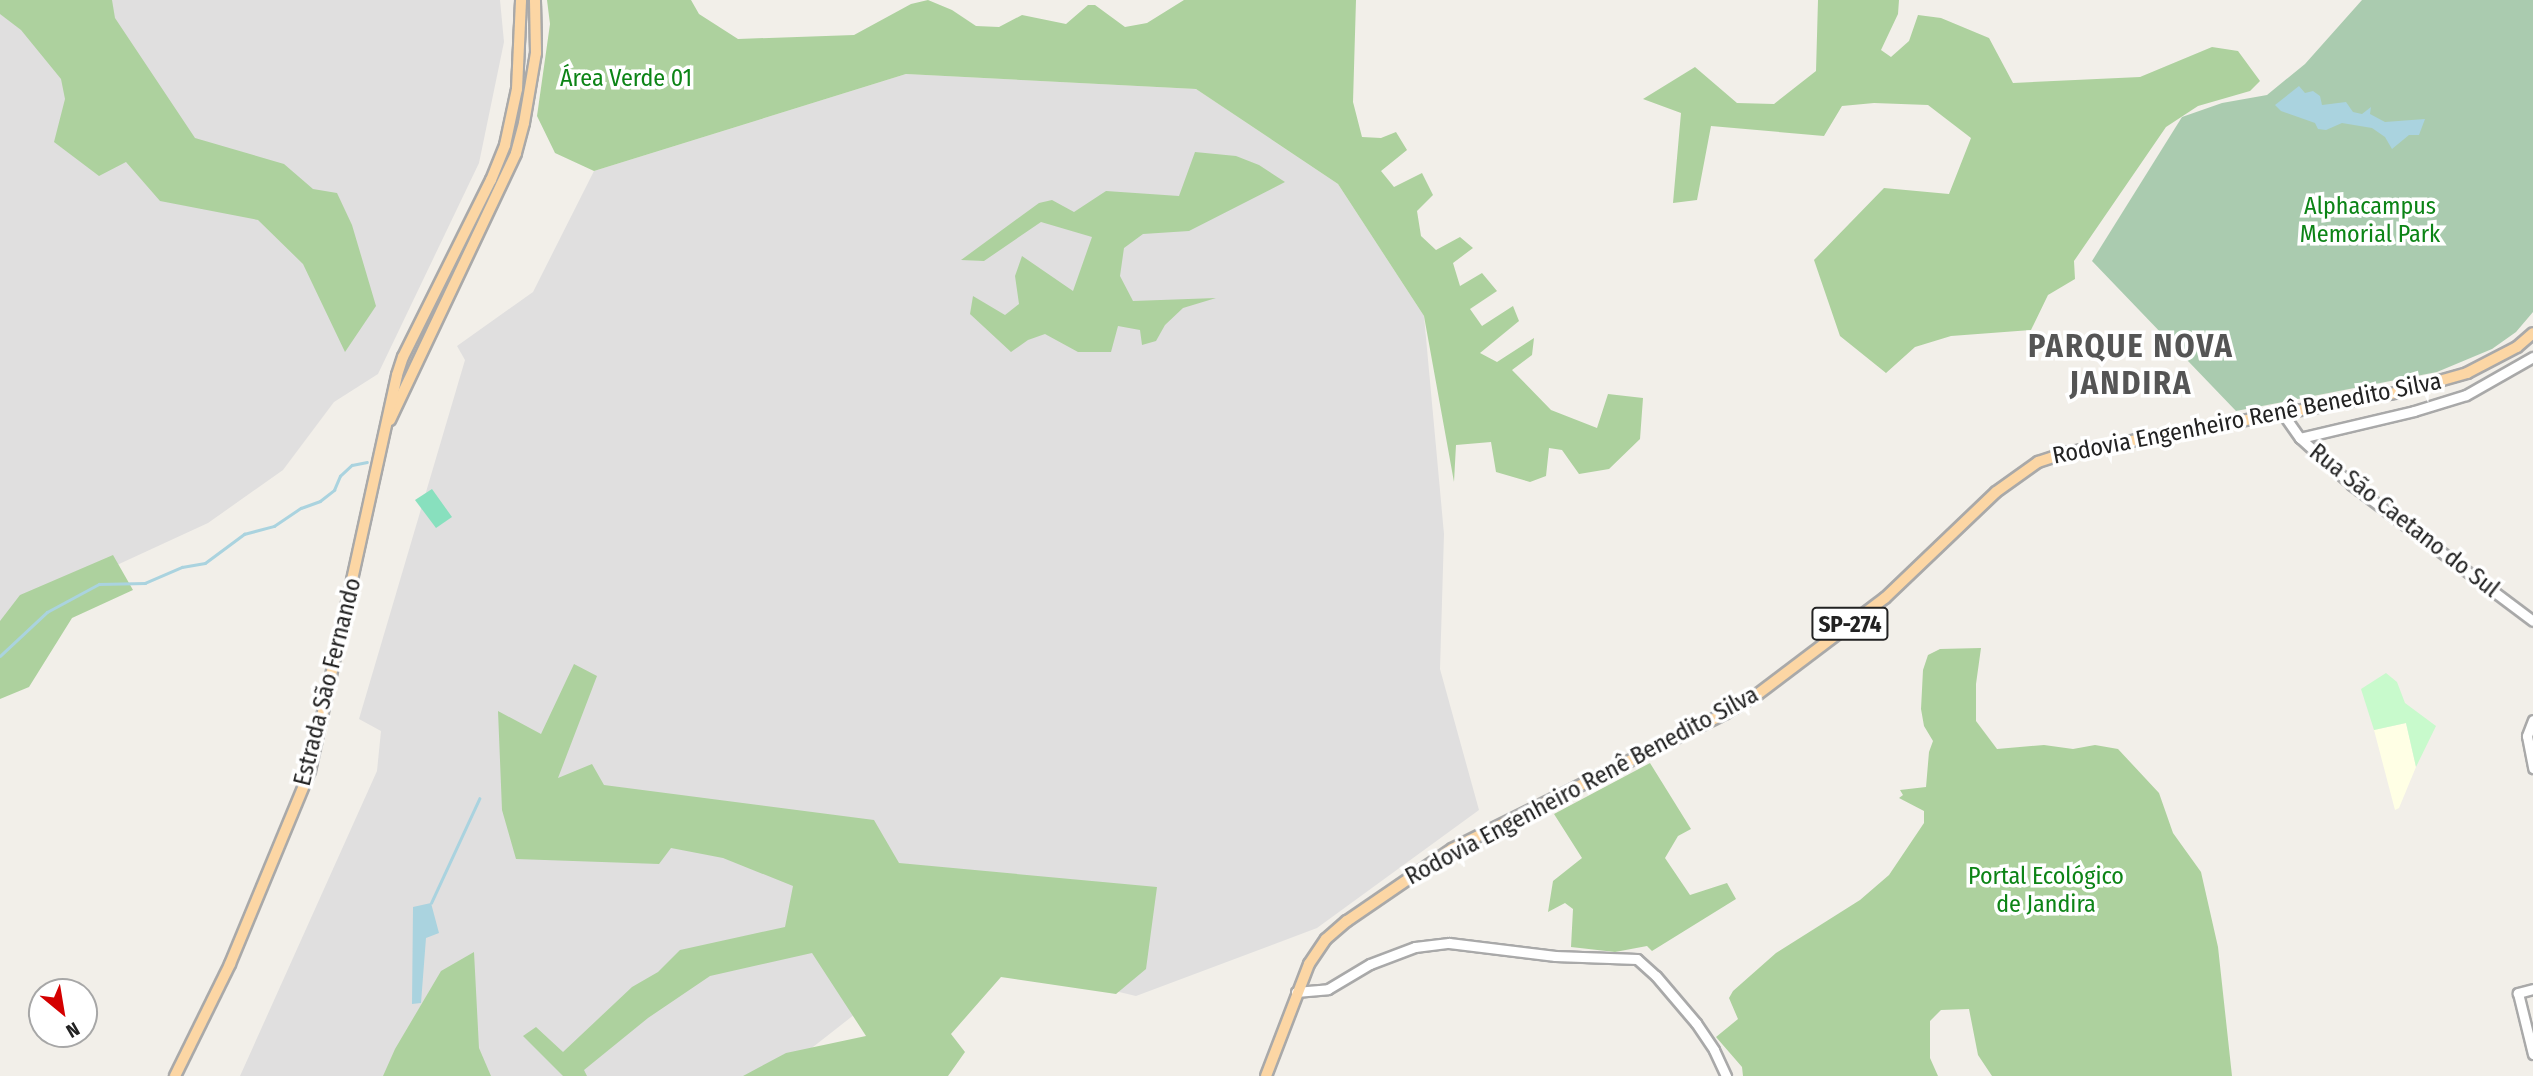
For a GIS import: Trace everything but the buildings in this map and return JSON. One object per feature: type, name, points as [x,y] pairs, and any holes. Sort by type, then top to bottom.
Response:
[{"type":"main road","name":"Estrada São Fernando","points":[[175,1076],[230,964],[310,771],[403,357],[491,180],[505,145],[517,89],[521,0]]},
{"type":"main road","name":"Estrada São Fernando","points":[[384,432],[516,153],[536,53],[535,0]]},
{"type":"main road","name":"Rodovia Engenheiro Renê Benedito Silva","points":[[1266,1076],[1296,992],[1309,964],[1326,939],[1357,913],[1452,849],[1726,713],[1758,694],[1885,598],[1996,492],[2038,462],[2065,453],[2400,392],[2467,373],[2507,353],[2533,334]]},
{"type":"street","points":[[2300,438],[2414,411],[2466,395],[2533,357]]},
{"type":"street","name":"Rua São Caetano do Sul","points":[[2283,414],[2300,438],[2352,485],[2533,621]]},
{"type":"street","points":[[2532,721],[2527,736],[2533,768]]},
{"type":"street","points":[[1296,992],[1328,989],[1381,960],[1415,947],[1449,943],[1555,957],[1637,959],[1656,976],[1696,1023],[1714,1050],[1726,1076]]},
{"type":"street","points":[[2533,989],[2518,993],[2533,1054]]},
{"type":"shaded area","points":[[0,0],[500,0],[504,42],[479,163],[378,374],[334,402],[283,470],[208,523],[28,606],[0,632]]},
{"type":"shaded area","points":[[906,74],[1196,89],[1338,184],[1424,316],[1444,534],[1440,669],[1479,810],[1317,928],[1136,996],[938,949],[776,1076],[240,1076],[377,771],[381,731],[359,719],[465,360],[457,346],[533,292],[594,171]]},
{"type":"shaded area","points":[[2406,723],[2416,767],[2399,808],[2395,810],[2374,730]]},
{"type":"green space","points":[[0,0],[112,0],[115,18],[195,138],[284,164],[313,189],[337,193],[352,225],[376,306],[345,352],[303,264],[258,220],[160,201],[126,162],[99,176],[54,142],[65,99],[61,79],[21,30],[0,14]]},
{"type":"green space","name":"Área Verde 01","points":[[547,0],[691,0],[699,14],[738,39],[854,35],[911,4],[928,0],[952,10],[976,26],[999,27],[1022,15],[1066,24],[1088,5],[1095,5],[1125,27],[1147,23],[1184,0],[1356,0],[1353,102],[1362,137],[1381,138],[1396,132],[1407,150],[1381,171],[1394,187],[1422,173],[1433,195],[1417,211],[1421,236],[1436,250],[1460,237],[1473,248],[1453,263],[1460,286],[1482,273],[1497,291],[1470,309],[1482,326],[1513,306],[1519,321],[1480,353],[1497,362],[1534,338],[1532,355],[1512,370],[1551,410],[1597,428],[1608,394],[1643,398],[1640,439],[1609,469],[1579,474],[1562,450],[1549,448],[1546,476],[1530,482],[1496,472],[1491,442],[1456,445],[1454,482],[1424,316],[1338,184],[1196,89],[906,74],[594,171],[555,153],[537,116],[550,24]]},
{"type":"green space","points":[[1818,0],[1899,0],[1898,14],[1881,50],[1891,57],[1909,41],[1918,15],[1941,18],[1989,38],[2013,83],[2140,77],[2212,47],[2238,51],[2260,81],[2250,91],[2198,106],[2166,127],[2074,261],[2075,279],[2048,295],[2031,330],[1951,336],[1915,347],[1886,373],[1840,336],[1814,260],[1884,188],[1949,194],[1971,138],[1928,105],[1874,103],[1842,106],[1824,136],[1711,126],[1697,200],[1673,203],[1681,113],[1643,99],[1695,67],[1737,103],[1774,104],[1816,71]]},
{"type":"green space","name":"Alphacampus Memorial Park","points":[[2362,0],[2533,0],[2533,312],[2516,332],[2492,349],[2437,372],[2236,411],[2092,261],[2182,117],[2222,103],[2267,95],[2305,64]]},
{"type":"green space","points":[[1195,152],[1236,156],[1259,165],[1285,182],[1189,231],[1143,234],[1124,248],[1120,276],[1133,301],[1216,298],[1183,308],[1165,325],[1156,341],[1142,345],[1140,330],[1118,326],[1111,352],[1078,352],[1045,334],[1028,340],[1011,352],[970,314],[973,296],[1005,315],[1019,304],[1015,276],[1022,256],[1073,291],[1092,237],[1041,222],[984,261],[961,260],[1039,203],[1052,200],[1074,212],[1106,191],[1179,196]]},
{"type":"green space","points":[[432,489],[452,517],[436,528],[415,500]]},
{"type":"green space","points":[[113,555],[133,590],[72,618],[29,687],[0,699],[0,621],[20,595]]},
{"type":"green space","name":"Portal Ecológico de Jandira","points":[[1981,648],[1976,684],[1976,721],[1997,749],[2044,745],[2073,749],[2095,745],[2118,749],[2159,793],[2173,833],[2201,872],[2218,947],[2232,1076],[1992,1076],[1978,1055],[1969,1009],[1941,1010],[1930,1021],[1930,1058],[1938,1076],[1743,1076],[1742,1067],[1716,1037],[1738,1019],[1729,998],[1733,991],[1776,953],[1860,900],[1889,875],[1924,823],[1924,811],[1899,798],[1903,795],[1900,790],[1926,787],[1929,752],[1933,741],[1924,726],[1921,709],[1923,670],[1928,655],[1940,649]]},
{"type":"green space","points":[[574,664],[597,676],[558,778],[592,764],[604,785],[874,820],[899,863],[1157,887],[1146,969],[1116,994],[1001,977],[951,1034],[965,1052],[948,1076],[743,1076],[786,1053],[866,1036],[812,953],[710,976],[648,1018],[584,1070],[587,1076],[563,1076],[523,1036],[536,1027],[563,1052],[632,987],[658,972],[680,950],[785,927],[793,886],[723,858],[671,848],[659,864],[516,859],[502,810],[498,711],[541,734]]},
{"type":"green space","points":[[2386,673],[2397,682],[2405,703],[2436,726],[2416,767],[2406,723],[2374,730],[2361,689]]},
{"type":"green space","points":[[1650,763],[1691,829],[1678,836],[1665,858],[1690,895],[1727,883],[1736,899],[1652,951],[1647,946],[1615,952],[1571,947],[1573,909],[1565,903],[1548,912],[1553,881],[1582,858],[1554,814]]},
{"type":"green space","points":[[474,952],[479,1048],[491,1076],[383,1076],[395,1049],[441,971]]},
{"type":"water","points":[[2299,86],[2305,93],[2313,91],[2320,96],[2322,105],[2346,102],[2353,112],[2362,114],[2371,107],[2370,114],[2385,122],[2425,119],[2419,135],[2409,135],[2392,149],[2385,137],[2372,128],[2342,123],[2326,130],[2318,129],[2315,123],[2281,111],[2275,105]]},
{"type":"water","points":[[431,903],[439,933],[426,938],[421,1003],[412,1004],[413,907]]},
{"type":"waterway","points":[[0,656],[47,612],[99,584],[145,583],[182,567],[205,563],[244,534],[274,526],[301,508],[320,501],[334,490],[340,476],[352,465],[367,462]]},
{"type":"waterway","points":[[431,903],[479,799]]},
{"type":"district","name":"PARQUE NOVA JANDIRA","points":[[2131,366]]}]
